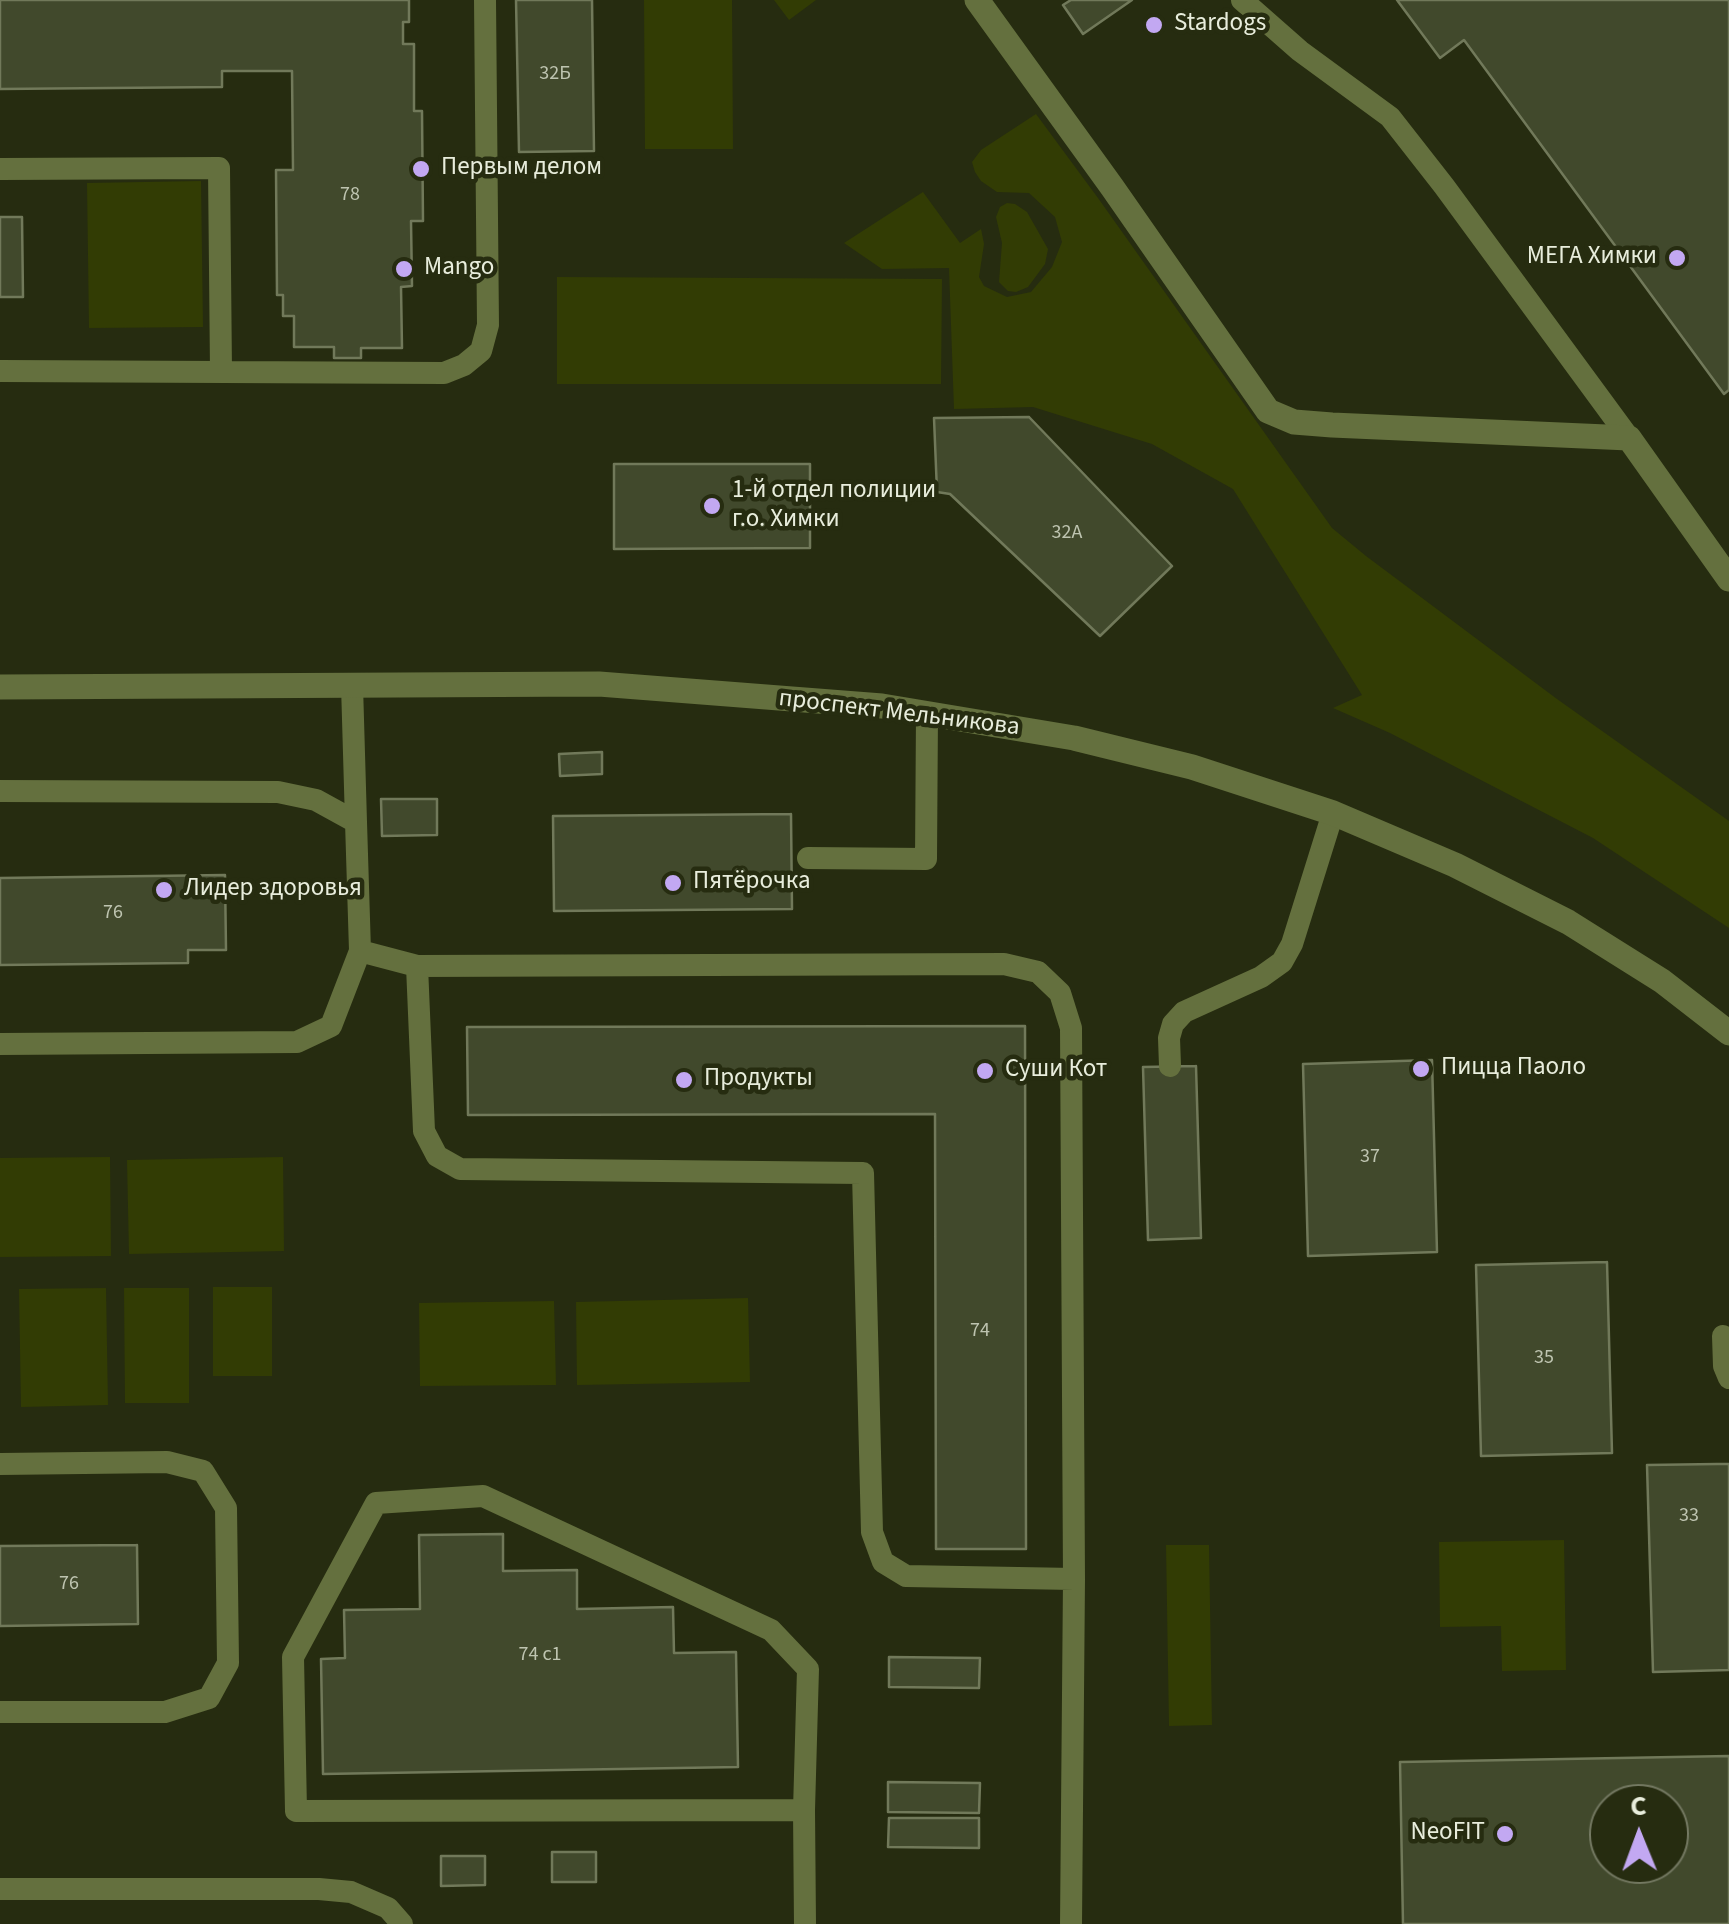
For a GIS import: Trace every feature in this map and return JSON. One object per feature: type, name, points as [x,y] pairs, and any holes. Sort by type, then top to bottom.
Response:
[{"type":"street","points":[[978,0],[1268,410],[1294,422],[1332,425],[1629,438],[1729,579]]},
{"type":"street","name":"проспект Мельникова","points":[[0,687],[599,684],[882,706],[1074,738],[1175,763],[1332,813],[1455,864],[1568,922],[1662,981],[1729,1033]]},
{"type":"lane","points":[[0,371],[444,373],[464,365],[481,351],[488,325],[485,0]]},
{"type":"lane","points":[[1242,0],[1300,50],[1390,117],[1629,438]]},
{"type":"lane","points":[[0,169],[220,168],[222,370]]},
{"type":"lane","points":[[0,1044],[297,1042],[332,1026],[360,950],[352,685]]},
{"type":"lane","points":[[808,858],[926,858],[927,713]]},
{"type":"lane","points":[[0,790],[278,792],[316,800],[356,822]]},
{"type":"lane","points":[[1170,1066],[1172,1024],[1184,1012],[1262,977],[1282,962],[1292,944],[1332,813]]},
{"type":"lane","points":[[360,950],[417,966],[1004,964],[1038,972],[1060,993],[1071,1028],[1071,1924]]},
{"type":"lane","points":[[417,966],[424,1131],[437,1156],[460,1168],[863,1174],[872,1532],[883,1562],[906,1576],[1074,1579]]},
{"type":"lane","points":[[1723,1336],[1724,1366],[1729,1378]]},
{"type":"lane","points":[[0,1464],[166,1462],[203,1472],[226,1508],[228,1663],[209,1698],[164,1712],[0,1712]]},
{"type":"lane","points":[[804,1810],[296,1811],[293,1656],[376,1503],[483,1496],[770,1630],[808,1669],[805,1924]]},
{"type":"lane","points":[[0,1889],[318,1889],[351,1892],[388,1908],[402,1924]]},
{"type":"green space","points":[[644,0],[732,0],[733,149],[645,149]]},
{"type":"green space","points":[[774,0],[816,0],[789,20]]},
{"type":"green space","points":[[1036,114],[1332,528],[1557,699],[1729,821],[1729,928],[1593,838],[1390,733],[1333,708],[1362,695],[1233,489],[1152,444],[1033,407],[954,409],[949,268],[882,269],[844,243],[923,192],[960,243],[981,229],[984,244],[979,277],[984,286],[1007,297],[1031,292],[1052,267],[1062,242],[1055,217],[1029,193],[997,192],[981,181],[972,162],[981,150]]},
{"type":"green space","points":[[201,181],[203,327],[89,328],[87,183]]},
{"type":"green space","points":[[1007,203],[1027,212],[1048,249],[1045,264],[1028,287],[1016,292],[1008,291],[999,282],[1002,243],[996,217],[1000,207]]},
{"type":"green space","points":[[557,277],[942,279],[941,384],[557,384]]},
{"type":"green space","points":[[110,1157],[111,1256],[0,1257],[0,1158]]},
{"type":"green space","points":[[283,1157],[284,1251],[129,1254],[127,1160]]},
{"type":"green space","points":[[213,1287],[272,1287],[272,1376],[213,1376]]},
{"type":"green space","points":[[106,1288],[108,1405],[21,1407],[19,1289]]},
{"type":"green space","points":[[124,1288],[189,1288],[189,1403],[125,1403]]},
{"type":"green space","points":[[748,1298],[750,1382],[577,1385],[576,1302]]},
{"type":"green space","points":[[554,1301],[556,1385],[420,1386],[419,1303]]},
{"type":"green space","points":[[1564,1540],[1566,1670],[1502,1671],[1501,1626],[1440,1627],[1439,1542]]},
{"type":"green space","points":[[1166,1545],[1209,1545],[1212,1725],[1169,1726]]},
{"type":"building","points":[[0,0],[409,0],[403,44],[414,44],[414,111],[422,111],[423,221],[411,221],[412,286],[401,287],[402,348],[361,348],[361,358],[334,358],[334,347],[294,347],[294,316],[283,316],[283,295],[277,295],[276,170],[293,170],[292,71],[222,71],[222,87],[0,89]]},
{"type":"building","points":[[516,0],[592,0],[594,151],[519,152]]},
{"type":"building","points":[[1071,0],[1132,0],[1083,34],[1063,5]]},
{"type":"building","name":"МЕГА Химки","points":[[1397,0],[1729,0],[1729,390],[1724,394],[1464,40],[1440,58]]},
{"type":"building","points":[[0,217],[22,217],[23,297],[0,297]]},
{"type":"building","points":[[1029,417],[1172,566],[1100,636],[950,494],[937,492],[934,418]]},
{"type":"building","name":"1-й отдел полиции г.о. Химки","points":[[614,464],[810,464],[810,548],[614,549]]},
{"type":"building","points":[[602,752],[602,774],[560,776],[559,754]]},
{"type":"building","points":[[381,799],[437,799],[437,835],[382,836]]},
{"type":"building","name":"Пятёрочка","points":[[791,814],[792,909],[554,911],[553,816]]},
{"type":"building","points":[[225,875],[226,950],[188,950],[188,963],[0,965],[0,878]]},
{"type":"building","points":[[1025,1026],[1026,1549],[936,1549],[935,1114],[468,1115],[467,1027]]},
{"type":"building","points":[[1432,1060],[1437,1252],[1308,1256],[1303,1064]]},
{"type":"building","points":[[1196,1066],[1201,1238],[1148,1240],[1143,1067]]},
{"type":"building","points":[[1607,1262],[1612,1453],[1481,1456],[1476,1265]]},
{"type":"building","points":[[1729,1464],[1729,1670],[1653,1672],[1647,1465]]},
{"type":"building","points":[[503,1534],[503,1571],[577,1570],[577,1609],[673,1607],[674,1653],[736,1652],[738,1767],[323,1774],[321,1659],[345,1658],[344,1610],[420,1609],[419,1535]]},
{"type":"building","points":[[137,1545],[138,1624],[0,1626],[0,1546]]},
{"type":"building","points":[[889,1657],[980,1658],[979,1688],[889,1687]]},
{"type":"building","name":"NeoFIT","points":[[1729,1756],[1729,1924],[1403,1924],[1400,1762]]},
{"type":"building","points":[[888,1782],[980,1783],[979,1813],[888,1812]]},
{"type":"building","points":[[889,1818],[979,1818],[979,1848],[888,1847]]},
{"type":"building","points":[[552,1852],[596,1852],[596,1882],[552,1882]]},
{"type":"building","points":[[441,1856],[485,1856],[485,1885],[441,1886]]},
{"type":"place","name":"Stardogs","points":[[1154,25]]},
{"type":"place","name":"Первым делом","points":[[421,169]]},
{"type":"place","name":"МЕГА Химки","points":[[1677,258]]},
{"type":"place","name":"Mango","points":[[404,269]]},
{"type":"place","name":"1-й отдел полиции г.о. Химки","points":[[712,506]]},
{"type":"place","name":"Пятёрочка","points":[[673,883]]},
{"type":"place","name":"Лидер здоровья","points":[[164,890]]},
{"type":"place","name":"Пицца Паоло","points":[[1421,1069]]},
{"type":"place","name":"Суши Кот","points":[[985,1071]]},
{"type":"place","name":"Продукты","points":[[684,1080]]},
{"type":"place","name":"NeoFIT","points":[[1505,1834]]}]
